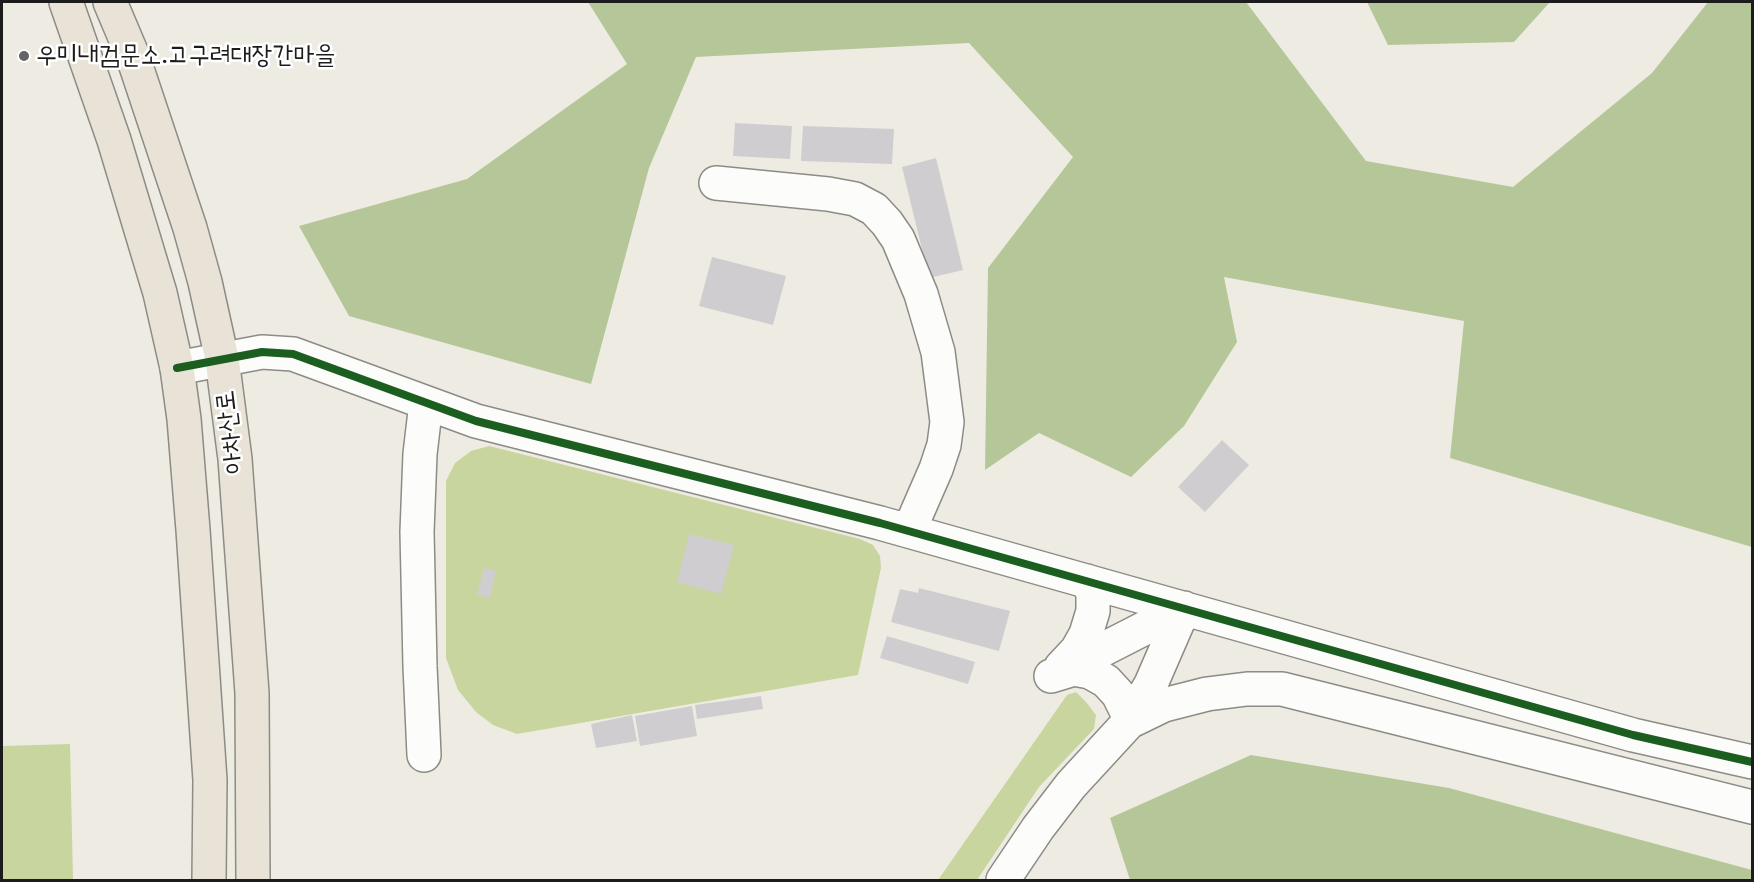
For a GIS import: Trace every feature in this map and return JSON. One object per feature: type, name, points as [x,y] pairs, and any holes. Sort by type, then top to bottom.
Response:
[{"type":"main road","name":"아차산로","points":[[66,2],[114,140],[160,293],[177,368],[184,419],[210,780],[209,880]]},
{"type":"main road","name":"아차산로","points":[[110,2],[132,54],[190,228],[222,359],[236,459],[252,693],[253,880]]},
{"type":"main road","points":[[160,293],[205,282]]},
{"type":"main road","points":[[197,595],[246,593]]},
{"type":"street","points":[[716,183],[828,194],[855,199],[873,209],[898,239],[921,294],[938,352],[947,422],[944,445],[936,469],[909,531]]},
{"type":"street","points":[[177,368],[262,352],[292,354],[476,421],[909,531],[1633,735],[1752,762]]},
{"type":"street","points":[[424,755],[417,532],[420,454],[426,403]]},
{"type":"street","points":[[1051,676],[1077,650],[1086,634],[1093,611],[1093,593],[1087,581]]},
{"type":"street","points":[[1051,676],[1184,608]]},
{"type":"street","points":[[1003,880],[1038,828],[1071,785],[1129,722],[1151,684],[1184,608]]},
{"type":"street","points":[[1051,676],[1074,669],[1090,672],[1106,681],[1118,694],[1129,722]]},
{"type":"street","points":[[1129,722],[1164,705],[1207,694],[1248,689],[1282,689],[1752,807]]},
{"type":"green space","points":[[588,2],[1246,2],[1366,161],[1513,187],[1652,73],[1708,2],[1752,2],[1752,547],[1450,458],[1464,321],[1224,277],[1237,342],[1184,426],[1131,477],[1039,433],[985,470],[988,268],[1073,157],[969,43],[696,57],[649,168],[591,384],[349,316],[299,226],[467,179],[627,64]]},
{"type":"green space","points":[[1367,2],[1550,2],[1514,42],[1388,45]]},
{"type":"green space","points":[[489,446],[860,539],[873,545],[880,556],[881,568],[858,675],[517,734],[493,725],[476,712],[458,690],[446,658],[446,481],[455,463],[471,451]]},
{"type":"green space","points":[[1076,692],[1096,715],[1094,729],[1039,787],[977,880],[938,880],[1067,695]]},
{"type":"green space","points":[[70,744],[73,880],[2,880],[2,746]]},
{"type":"green space","points":[[1251,755],[1449,788],[1752,870],[1752,880],[1130,880],[1110,818]]},
{"type":"building","points":[[735,123],[792,126],[790,159],[733,156]]},
{"type":"building","points":[[803,126],[894,129],[892,164],[801,161]]},
{"type":"building","points":[[936,158],[963,270],[929,278],[902,167]]},
{"type":"building","points":[[712,257],[786,276],[773,325],[699,306]]},
{"type":"building","points":[[1222,440],[1249,465],[1205,512],[1178,487]]},
{"type":"building","points":[[689,534],[734,545],[721,594],[677,582]]},
{"type":"building","points":[[484,568],[496,571],[490,598],[477,595]]},
{"type":"building","points":[[919,588],[1010,611],[999,651],[891,622],[900,589],[918,593]]},
{"type":"building","points":[[887,636],[975,662],[968,684],[880,658]]},
{"type":"building","points":[[761,696],[763,709],[697,719],[695,705]]},
{"type":"building","points":[[692,706],[697,736],[640,746],[635,716]]},
{"type":"building","points":[[632,715],[637,741],[596,748],[591,724]]},
{"type":"cycle path","points":[[177,368],[262,352],[293,354],[476,421],[880,523],[1633,735],[1752,762]]},
{"type":"place","name":"우미내검문소.고구려대장간마을","points":[[24,56]]}]
